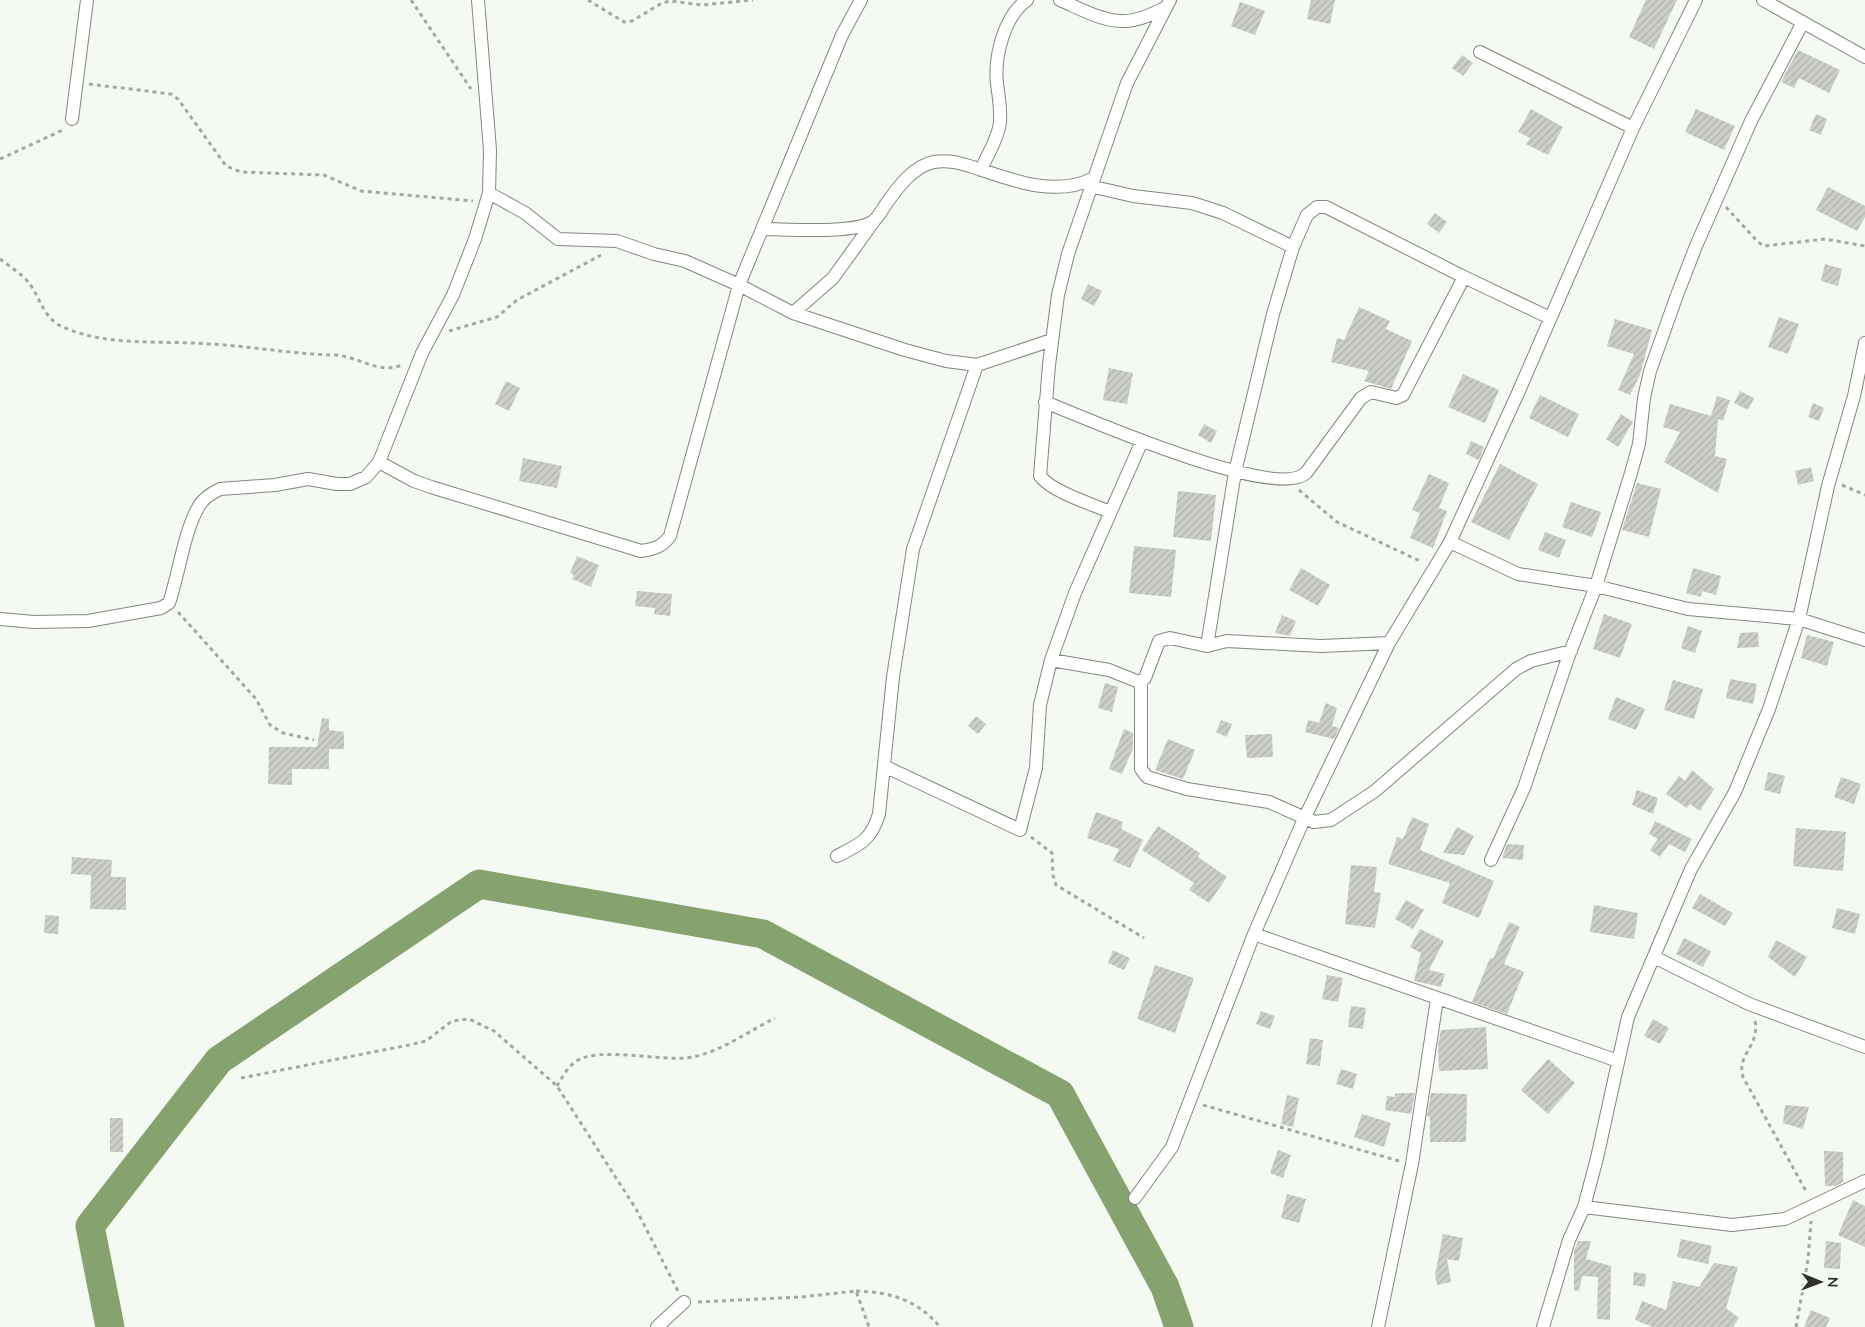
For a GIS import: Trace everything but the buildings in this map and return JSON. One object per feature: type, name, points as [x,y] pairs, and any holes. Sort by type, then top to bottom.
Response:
[{"type":"street","points":[[72,119],[87,0]]},
{"type":"street","points":[[0,619],[34,622],[88,621],[155,610],[169,603],[185,544],[198,506],[214,492],[220,489],[280,485],[308,479],[337,484],[350,484],[366,477],[379,462],[422,353],[452,295],[475,239],[488,198],[490,150],[478,0]]},
{"type":"street","points":[[379,462],[414,481],[440,490],[641,552],[655,549],[670,536],[739,285],[842,35],[861,0]]},
{"type":"street","points":[[981,170],[1000,126],[1000,98],[997,84],[1003,39],[1008,21],[1016,8],[1027,0]]},
{"type":"street","points":[[1060,0],[1110,19],[1124,21],[1142,18],[1168,4]]},
{"type":"street","points":[[1135,1198],[1172,1148],[1254,934],[1304,819],[1389,643],[1450,542],[1518,393],[1633,128],[1696,0]]},
{"type":"street","points":[[1763,0],[1865,57]]},
{"type":"street","points":[[1110,512],[1048,484],[1040,476],[1045,402],[1052,340],[1061,280],[1091,183],[1128,83],[1168,4]]},
{"type":"street","points":[[1490,860],[1524,788],[1571,651],[1596,586],[1639,444],[1644,398],[1650,371],[1686,270],[1751,121],[1803,22]]},
{"type":"street","points":[[1480,52],[1633,128]]},
{"type":"street","points":[[793,313],[833,278],[906,180],[931,162],[957,162],[1007,178],[1052,187],[1091,183],[1133,196],[1192,203],[1223,212],[1293,247]]},
{"type":"street","points":[[488,198],[525,213],[558,239],[597,239],[623,243],[654,254],[685,261],[739,285],[793,313],[905,350],[946,361],[977,365],[1052,340]]},
{"type":"street","points":[[1207,646],[1235,472],[1274,314],[1293,247],[1307,215],[1317,207],[1326,207],[1550,318]]},
{"type":"street","points":[[763,229],[852,228],[874,221]]},
{"type":"street","points":[[1045,402],[1142,441],[1235,472],[1266,477],[1304,475],[1362,398],[1371,392],[1396,398],[1403,394],[1464,277]]},
{"type":"street","points":[[1543,1327],[1569,1240],[1584,1207],[1597,1158],[1628,1017],[1691,868],[1735,792],[1769,709],[1798,619],[1830,480],[1854,396],[1865,343]]},
{"type":"street","points":[[837,856],[856,847],[874,832],[879,814],[886,767],[893,677],[913,549],[977,365]]},
{"type":"street","points":[[886,767],[1020,830],[1036,768],[1040,705],[1050,660],[1074,593],[1142,441]]},
{"type":"street","points":[[1450,542],[1518,574],[1596,586],[1688,608],[1798,619],[1865,640]]},
{"type":"street","points":[[1389,643],[1322,646],[1227,641],[1207,646],[1170,638],[1159,641],[1145,678],[1141,682],[1141,769],[1144,776],[1187,789],[1269,802],[1314,822],[1331,820],[1375,791],[1516,669],[1543,658],[1571,651]]},
{"type":"street","points":[[1050,660],[1109,670],[1141,682]]},
{"type":"street","points":[[1254,934],[1618,1061]]},
{"type":"street","points":[[1654,957],[1749,1004],[1865,1047]]},
{"type":"street","points":[[1378,1327],[1412,1164],[1437,999]]},
{"type":"street","points":[[1584,1207],[1732,1225],[1785,1219],[1865,1180]]},
{"type":"street","points":[[657,1327],[684,1302]]},
{"type":"path","points":[[411,0],[475,96]]},
{"type":"path","points":[[588,0],[624,22],[632,22],[662,3],[670,1],[702,5],[753,0]]},
{"type":"path","points":[[77,83],[171,94],[178,99],[226,166],[231,170],[241,172],[324,174],[364,192],[488,198]]},
{"type":"path","points":[[0,159],[62,131],[69,126],[72,119]]},
{"type":"path","points":[[1718,197],[1758,242],[1764,246],[1825,239],[1865,246]]},
{"type":"path","points":[[430,336],[497,317],[517,300],[623,243]]},
{"type":"path","points":[[0,259],[29,282],[50,320],[77,332],[147,343],[208,344],[300,354],[337,355],[378,367],[392,369],[422,353]]},
{"type":"path","points":[[1830,480],[1865,495]]},
{"type":"path","points":[[1292,487],[1305,493],[1337,522],[1434,568]]},
{"type":"path","points":[[169,603],[256,700],[270,725],[283,733],[314,740]]},
{"type":"path","points":[[1020,830],[1052,853],[1053,876],[1056,885],[1144,938]]},
{"type":"path","points":[[1749,1004],[1756,1023],[1756,1039],[1741,1062],[1742,1077],[1806,1189],[1812,1207],[1808,1260],[1796,1327]]},
{"type":"path","points":[[241,1078],[409,1046],[426,1041],[452,1021],[460,1018],[480,1023],[494,1031],[557,1086],[636,1209],[684,1302],[801,1297],[856,1291],[880,1292],[908,1300],[932,1316],[940,1327]]},
{"type":"path","points":[[557,1086],[568,1069],[581,1059],[616,1054],[677,1058],[692,1057],[717,1048],[775,1018]]},
{"type":"path","points":[[1190,1102],[1412,1164]]},
{"type":"path","points":[[856,1291],[869,1327]]},
{"type":"waterway","points":[[110,1327],[90,1226],[219,1060],[479,884],[763,934],[1060,1094],[1165,1287],[1179,1327]]}]
